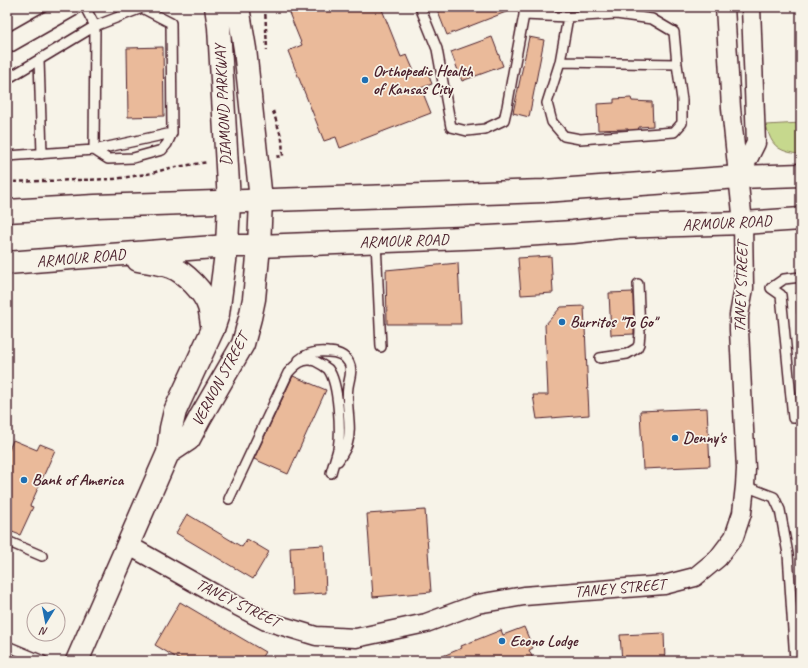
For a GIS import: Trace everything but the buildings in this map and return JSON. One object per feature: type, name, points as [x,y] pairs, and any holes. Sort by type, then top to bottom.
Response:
[{"type":"main road","name":"DIAMOND PARKWAY","points":[[216,7],[219,27],[228,202]]},
{"type":"main road","name":"DIAMOND PARKWAY","points":[[238,7],[245,48],[261,200]]},
{"type":"main road","points":[[245,48],[250,7]]},
{"type":"main road","points":[[7,211],[96,206],[544,191],[801,175]]},
{"type":"main road","name":"VERNON STREET","points":[[168,453],[189,439],[243,344],[254,299],[259,246],[261,200]]},
{"type":"main road","name":"VERNON STREET","points":[[77,661],[168,453],[175,411],[218,314],[227,246],[228,202]]},
{"type":"main road","name":"ARMOUR ROAD","points":[[7,264],[227,246],[495,237],[573,232],[618,227],[743,223],[801,219]]},
{"type":"main road","points":[[109,255],[172,267],[190,280],[205,297],[209,307],[212,329]]},
{"type":"street","points":[[7,44],[72,7]]},
{"type":"street","name":"TANEY STREET","points":[[128,545],[266,621],[316,636],[356,638],[426,623],[477,604],[508,598],[664,585],[695,577],[718,558],[734,537],[742,513],[746,469],[739,330],[739,314],[744,288],[743,223],[731,101],[725,7]]},
{"type":"street","points":[[739,178],[756,143],[751,7]]},
{"type":"lane","points":[[85,7],[95,26],[94,150]]},
{"type":"lane","points":[[420,7],[437,49],[451,127],[466,131],[485,130],[504,120],[524,11],[568,17],[616,14],[652,19],[674,32],[682,100],[682,123],[674,132],[580,139],[564,136],[552,122],[547,103],[560,62],[568,17]]},
{"type":"lane","points":[[7,79],[95,26],[142,8],[171,23],[172,133],[167,144],[162,150],[132,158],[108,159],[94,150]]},
{"type":"lane","points":[[39,60],[42,154]]},
{"type":"lane","points":[[560,62],[677,64]]},
{"type":"lane","points":[[7,156],[94,150],[172,133]]},
{"type":"lane","points":[[376,242],[381,347]]},
{"type":"lane","points":[[801,277],[784,279],[771,288],[781,295],[793,418],[801,418]]},
{"type":"lane","points":[[600,358],[627,354],[637,348],[639,344],[640,332],[638,284]]},
{"type":"lane","points":[[229,499],[288,373],[295,364],[301,358],[314,352],[322,351],[337,353],[344,356],[349,362],[351,369],[348,388],[349,435],[347,445],[331,473],[338,448],[339,434],[337,394],[334,381],[327,369],[319,363],[312,360],[302,361],[295,364]]},
{"type":"lane","points":[[745,486],[774,497],[780,510],[788,554],[796,661]]},
{"type":"lane","points":[[7,541],[42,556]]},
{"type":"lane","points":[[7,646],[43,661]]},
{"type":"path","points":[[265,7],[267,53]]},
{"type":"path","points":[[272,109],[282,140],[283,156]]},
{"type":"path","points":[[7,182],[114,179],[198,163]]},
{"type":"green space","points":[[801,123],[801,154],[788,152],[779,148],[771,139],[766,125]]},
{"type":"place","name":"Orthopedic Health of Kansas City","points":[[365,80]]},
{"type":"place","name":"Burritos \"To Go\"","points":[[562,322]]},
{"type":"place","name":"Denny's","points":[[675,438]]},
{"type":"place","name":"Bank of America","points":[[24,480]]},
{"type":"place","name":"Econo Lodge","points":[[502,641]]}]
